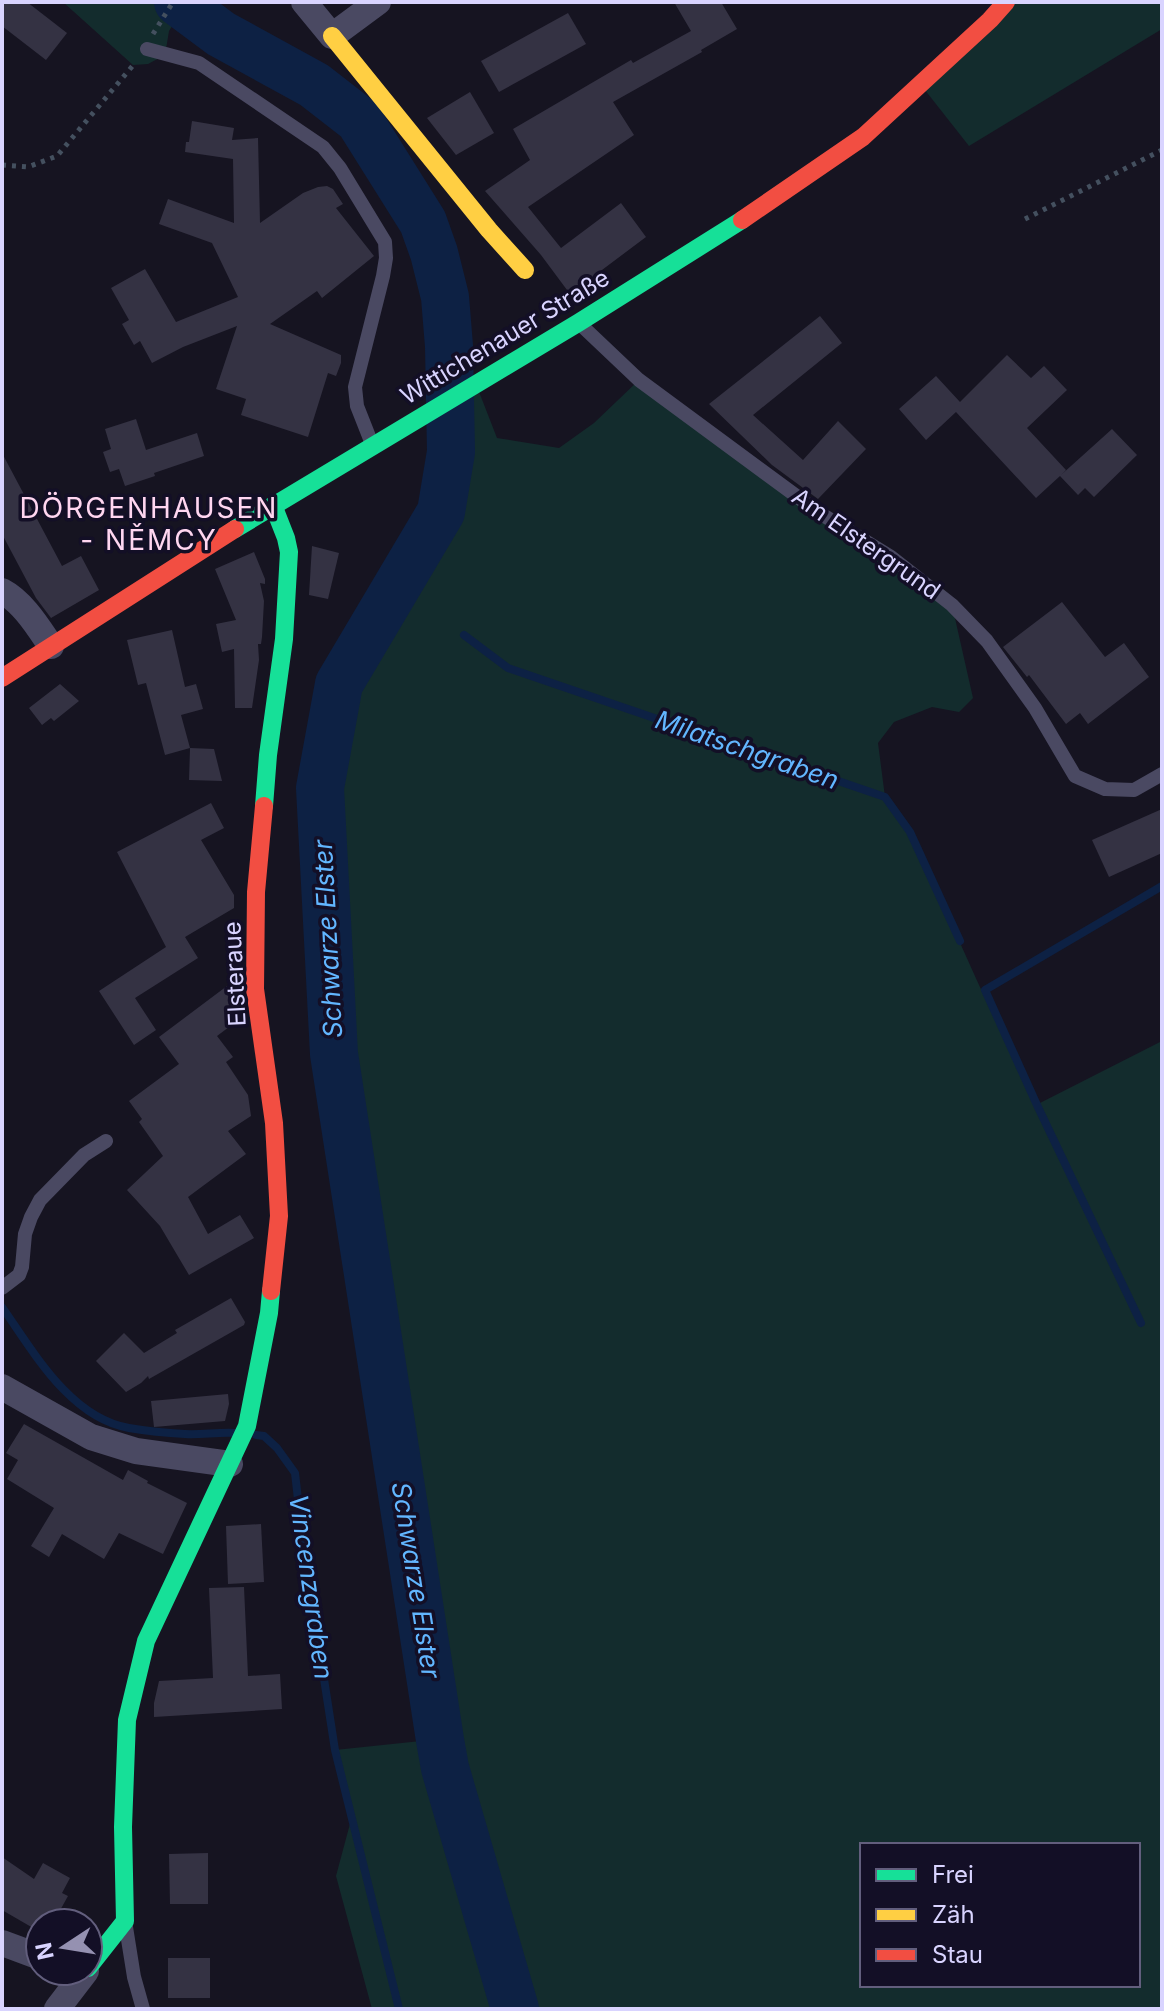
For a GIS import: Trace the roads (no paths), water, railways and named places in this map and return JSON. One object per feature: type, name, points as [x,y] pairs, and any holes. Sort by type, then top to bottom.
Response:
[{"type":"street","points":[[304,2],[525,270]]},
{"type":"street","points":[[332,36],[378,2]]},
{"type":"street","name":"Wittichenauer Straße","points":[[2,678],[273,505],[578,323],[758,210],[863,137],[1006,2]]},
{"type":"street","name":"Elsteraue","points":[[125,1921],[123,1827],[127,1720],[146,1641],[239,1443],[269,1313],[279,1216],[274,1123],[255,989],[256,892],[289,566],[286,538],[273,505]]},
{"type":"street","points":[[2,591],[32,619],[51,646]]},
{"type":"street","points":[[2,1387],[91,1437],[136,1451],[239,1443]]},
{"type":"street","points":[[104,1947],[125,1921]]},
{"type":"street","points":[[2,1943],[24,1951]]},
{"type":"street","points":[[57,2009],[73,1987]]},
{"type":"lane","points":[[147,49],[199,63],[323,147],[378,228],[385,242],[386,258],[355,387],[357,406],[373,445]]},
{"type":"lane","name":"Am Elstergrund","points":[[578,323],[639,380],[818,512],[891,557],[952,605],[995,652],[1035,708],[1075,776],[1105,789],[1134,790],[1162,774]]},
{"type":"lane","points":[[4,1287],[19,1275],[25,1234],[40,1200],[84,1155],[106,1141]]},
{"type":"lane","points":[[125,1921],[134,1977],[143,2009]]},
{"type":"waterway","name":"Schwarze Elster","points":[[178,2],[221,34],[314,85],[359,120],[423,222],[445,297],[451,452],[441,512],[339,684],[320,788],[334,1054],[440,1740],[445,1768],[515,2009]]},
{"type":"waterway","name":"Milatschgraben","points":[[464,635],[508,668],[885,797],[910,832],[960,941]]},
{"type":"waterway","name":"Milatschgraben","points":[[1141,1323],[985,990],[1162,886]]},
{"type":"waterway","name":"Vincenzgraben","points":[[2,1307],[55,1380],[71,1397],[108,1422],[164,1432],[235,1433]]},
{"type":"waterway","name":"Vincenzgraben","points":[[256,1435],[264,1436],[277,1448],[295,1473],[335,1750],[399,2009]]},
{"type":"district","name":"DÖRGENHAUSEN - NĚMCY","points":[[149,524]]}]
